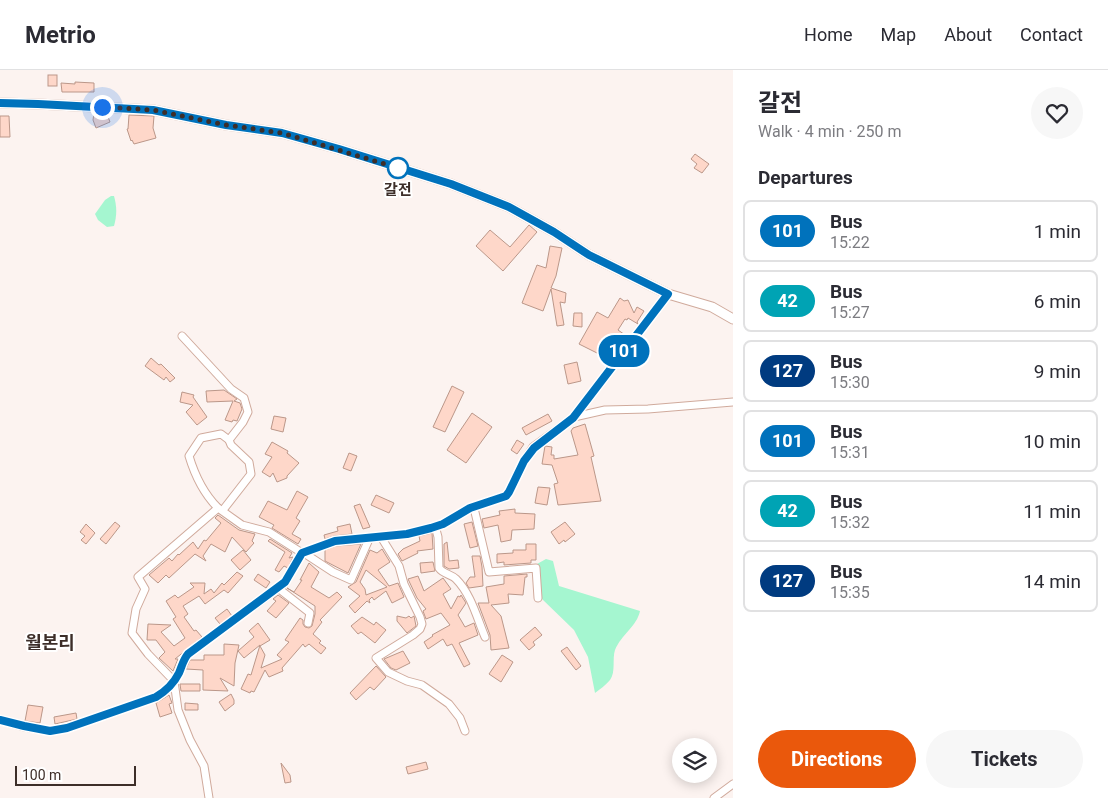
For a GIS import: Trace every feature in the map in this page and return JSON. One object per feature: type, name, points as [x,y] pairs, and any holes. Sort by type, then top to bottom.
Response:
[{"type":"street","points":[[0,103],[153,110],[226,125],[282,133],[329,146],[451,184],[509,207],[554,232],[589,255],[668,294],[712,307],[733,319]]},
{"type":"street","points":[[0,720],[50,731],[67,728],[156,697],[164,692],[174,681],[188,654],[278,588],[290,576],[304,552],[335,541],[407,534],[435,526],[506,496],[524,461],[534,448],[573,418],[668,294]]},
{"type":"street","points":[[182,336],[231,389],[244,398],[248,412],[229,440]]},
{"type":"street","points":[[573,418],[605,410],[648,409],[733,402]]},
{"type":"street","points":[[210,798],[204,766],[180,717],[174,681],[148,654],[132,633],[136,609],[146,590],[138,577],[221,509],[251,474],[249,462],[221,434],[201,438],[189,456],[195,474],[208,498],[221,509],[231,518],[242,525],[269,532],[304,552],[328,569],[351,580],[370,538]]},
{"type":"street","points":[[474,508],[489,572],[536,568],[538,598]]},
{"type":"street","points":[[435,526],[438,537],[439,568],[442,572],[456,578],[471,601],[485,637]]},
{"type":"street","points":[[381,537],[399,566],[404,584],[422,624],[420,629],[413,635],[376,658],[388,672],[408,682],[422,685],[449,704],[460,718],[465,731]]},
{"type":"street","points":[[278,588],[310,613],[308,623]]},
{"type":"street","points":[[714,798],[733,784]]},
{"type":"green space","points":[[114,196],[115,200],[116,218],[114,226],[107,227],[98,220],[95,214],[105,200]]},
{"type":"green space","points":[[546,559],[553,561],[559,586],[640,611],[636,621],[615,650],[612,677],[607,684],[595,693],[588,657],[574,630],[541,598],[537,564]]},
{"type":"building","points":[[48,75],[57,75],[57,86],[48,86]]},
{"type":"building","points":[[75,82],[94,83],[94,92],[62,92],[61,83],[75,84]]},
{"type":"building","points":[[94,113],[101,114],[101,116],[107,114],[110,122],[96,128],[93,120]]},
{"type":"building","points":[[129,115],[154,116],[153,128],[156,138],[134,144],[127,129]]},
{"type":"building","points":[[0,116],[9,116],[10,137],[0,137]]},
{"type":"building","points":[[695,154],[709,164],[702,173],[694,168],[697,164],[691,159]]},
{"type":"building","points":[[529,225],[537,232],[503,271],[476,246],[490,230],[510,247]]},
{"type":"building","points":[[550,246],[562,248],[556,276],[551,288],[566,293],[565,303],[560,302],[564,325],[557,326],[551,289],[543,311],[522,303],[537,265],[546,268]]},
{"type":"building","points":[[620,298],[624,301],[628,300],[634,313],[637,307],[644,311],[637,322],[638,324],[628,318],[627,320],[625,319],[618,330],[628,337],[620,348],[607,339],[599,354],[579,344],[597,312],[608,318]]},
{"type":"building","points":[[574,313],[582,313],[582,327],[573,326]]},
{"type":"building","points":[[151,358],[159,365],[161,364],[175,378],[170,382],[166,377],[164,380],[145,366]]},
{"type":"building","points":[[577,362],[581,381],[568,384],[564,365]]},
{"type":"building","points":[[452,386],[464,392],[445,432],[433,427]]},
{"type":"building","points":[[224,390],[237,399],[234,401],[240,403],[242,409],[237,421],[225,420],[233,401],[207,402],[206,391]]},
{"type":"building","points":[[182,392],[194,395],[193,397],[207,417],[197,425],[186,412],[193,405],[180,402]]},
{"type":"building","points":[[472,413],[492,427],[466,463],[447,450]]},
{"type":"building","points":[[548,414],[552,421],[526,435],[522,428]]},
{"type":"building","points":[[274,416],[286,418],[283,432],[271,429]]},
{"type":"building","points":[[585,424],[594,456],[591,457],[601,501],[558,505],[554,484],[558,483],[552,465],[542,464],[545,446],[552,447],[551,455],[554,455],[554,459],[578,455],[571,431],[573,428]]},
{"type":"building","points":[[517,440],[524,444],[517,454],[511,450]]},
{"type":"building","points":[[272,442],[288,451],[287,453],[299,463],[287,478],[277,482],[273,473],[270,477],[262,472],[272,457],[265,454]]},
{"type":"building","points":[[349,453],[357,456],[351,471],[343,468]]},
{"type":"building","points":[[538,487],[550,488],[547,505],[535,503]]},
{"type":"building","points":[[297,491],[308,497],[296,518],[300,521],[292,534],[301,539],[298,544],[272,528],[274,525],[259,517],[268,501],[287,510]]},
{"type":"building","points":[[376,495],[394,503],[389,513],[371,505]]},
{"type":"building","points":[[360,504],[370,527],[363,529],[354,506]]},
{"type":"building","points":[[515,509],[515,513],[535,514],[534,529],[512,530],[511,540],[501,542],[498,525],[484,528],[482,519],[500,515],[499,511]]},
{"type":"building","points":[[218,515],[239,530],[255,534],[252,541],[254,543],[246,552],[232,537],[225,552],[211,544],[203,556],[206,561],[195,554],[169,578],[166,575],[158,583],[149,575],[169,558],[172,561],[193,542],[198,549],[221,523],[215,518]]},
{"type":"building","points":[[115,522],[120,526],[106,544],[100,539]]},
{"type":"building","points":[[472,522],[478,546],[470,548],[464,524]]},
{"type":"building","points":[[565,522],[575,534],[559,544],[551,532]]},
{"type":"building","points":[[86,524],[95,533],[86,544],[81,540],[85,536],[80,532]]},
{"type":"building","points":[[350,524],[352,534],[325,539],[324,535],[338,531],[337,527]]},
{"type":"building","points":[[432,533],[433,549],[417,551],[418,553],[402,561],[398,554],[403,549],[420,541],[419,536]]},
{"type":"building","points":[[270,539],[292,553],[289,558],[293,557],[288,568],[284,566],[279,572],[275,570],[285,552],[268,541]]},
{"type":"building","points":[[447,542],[449,561],[458,560],[459,568],[449,569],[444,566],[444,544]]},
{"type":"building","points":[[361,544],[348,573],[325,561],[325,550],[336,546]]},
{"type":"building","points":[[526,544],[536,544],[536,560],[531,560],[531,563],[504,565],[504,562],[497,563],[497,554],[513,553],[513,550],[526,550]]},
{"type":"building","points":[[382,549],[390,562],[378,570],[389,586],[398,583],[404,597],[392,603],[386,591],[374,600],[372,597],[369,600],[370,603],[367,601],[355,613],[349,606],[360,596],[348,587],[356,582],[370,550],[377,553]],"holes":[[[366,570],[387,587],[366,595],[365,589],[360,582]]]},
{"type":"building","points":[[243,550],[251,560],[240,570],[231,560]]},
{"type":"building","points":[[472,556],[480,556],[483,586],[469,588],[466,583],[470,577],[475,577]]},
{"type":"building","points":[[433,562],[435,571],[421,573],[420,563]]},
{"type":"building","points":[[309,563],[319,572],[311,587],[329,598],[337,592],[342,597],[320,620],[322,622],[313,634],[321,641],[319,643],[326,648],[321,654],[309,644],[305,647],[303,644],[282,668],[283,671],[269,677],[265,670],[254,692],[251,691],[250,693],[241,689],[248,674],[251,675],[260,645],[244,658],[238,651],[254,637],[249,631],[258,623],[270,640],[260,646],[265,655],[261,668],[282,659],[277,655],[289,642],[285,640],[300,618],[303,620],[305,627],[309,628],[312,626],[315,606],[287,588],[294,592],[302,580],[300,580]]},
{"type":"building","points":[[237,572],[243,576],[228,593],[224,590],[205,604],[199,596],[183,606],[188,614],[184,617],[194,631],[196,630],[202,637],[175,659],[178,659],[173,671],[159,658],[165,652],[156,640],[147,640],[148,624],[171,625],[161,632],[174,646],[185,638],[173,619],[176,617],[166,601],[175,595],[178,598],[194,587],[190,583],[205,583],[204,594],[211,589],[214,593],[222,583],[224,585]]},
{"type":"building","points":[[258,574],[270,582],[266,588],[254,580]]},
{"type":"building","points":[[527,574],[523,595],[508,594],[509,603],[491,605],[501,616],[509,648],[491,650],[490,635],[478,603],[489,603],[486,587],[504,584],[504,576]]},
{"type":"building","points":[[418,576],[424,591],[443,578],[451,589],[443,594],[451,609],[458,596],[460,597],[461,595],[466,603],[458,615],[465,627],[474,623],[478,635],[459,643],[470,664],[464,667],[452,644],[447,646],[443,639],[428,649],[424,642],[450,625],[441,613],[426,619],[423,611],[426,609],[417,598],[408,579]]},
{"type":"building","points":[[278,595],[289,603],[276,618],[267,611],[276,601],[273,599]]},
{"type":"building","points":[[227,609],[232,616],[220,624],[215,618]]},
{"type":"building","points":[[397,616],[406,618],[409,616],[411,618],[414,616],[416,626],[407,633],[397,621]]},
{"type":"building","points":[[362,617],[374,625],[376,622],[386,630],[375,643],[361,632],[358,634],[351,626]]},
{"type":"building","points":[[535,627],[542,635],[533,642],[535,645],[529,650],[520,640]]},
{"type":"building","points":[[224,644],[239,645],[235,663],[234,686],[220,678],[228,691],[203,690],[203,670],[186,669],[190,660],[204,660],[204,655],[224,655]]},
{"type":"building","points":[[567,647],[581,666],[576,670],[561,651]]},
{"type":"building","points":[[403,651],[410,663],[396,670],[391,668],[384,659]]},
{"type":"building","points":[[502,655],[513,662],[501,682],[489,674]]},
{"type":"building","points":[[376,666],[386,677],[374,690],[370,687],[356,700],[350,693]]},
{"type":"building","points":[[180,684],[200,684],[200,691],[181,691]]},
{"type":"building","points":[[231,694],[234,704],[225,711],[219,702]]},
{"type":"building","points":[[169,695],[172,703],[169,704],[172,713],[160,717],[156,703]]},
{"type":"building","points":[[185,703],[198,704],[198,710],[185,710]]},
{"type":"building","points":[[28,705],[43,707],[40,723],[25,721]]},
{"type":"building","points":[[76,713],[77,719],[55,724],[54,717]]},
{"type":"building","points":[[426,762],[428,769],[408,774],[406,767]]},
{"type":"building","points":[[281,763],[290,775],[291,782],[285,783]]},
{"type":"bus line","name":"101","points":[[0,103],[153,110],[226,125],[282,133],[339,149],[451,184],[509,207],[554,232],[589,255],[668,294],[573,418],[534,448],[524,461],[506,496],[470,508],[443,524],[431,528],[407,534],[335,541],[302,553],[290,576],[279,588],[188,654],[174,681],[164,692],[156,697],[67,728],[50,731],[0,720]]},
{"type":"place","name":"갈전","points":[[398,168]]},
{"type":"district","name":"월본리","points":[[50,642]]},
{"type":"route","points":[[102,107],[153,110],[226,125],[282,133],[398,168]]}]
